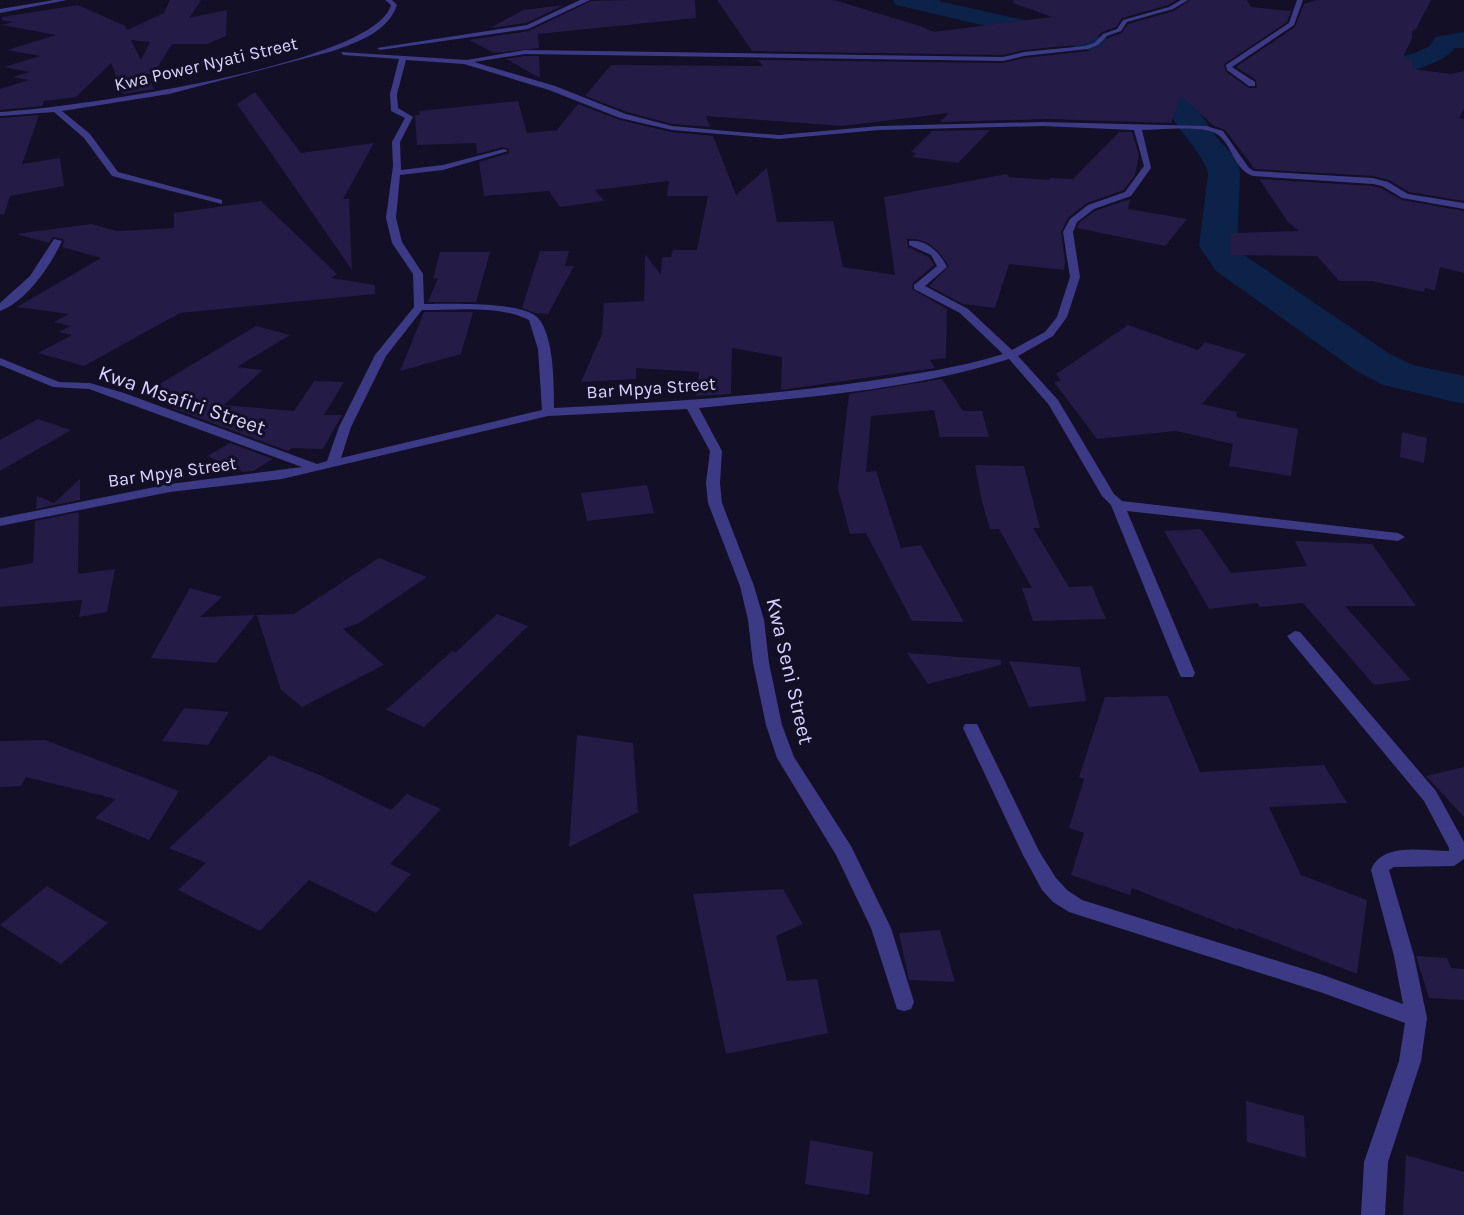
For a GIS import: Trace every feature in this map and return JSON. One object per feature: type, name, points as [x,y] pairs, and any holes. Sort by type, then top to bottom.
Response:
[{"type":"street","points":[[0,11],[64,0]]},
{"type":"street","name":"Kwa Power Nyati Street","points":[[0,114],[56,110],[228,78],[309,56],[362,36],[385,21],[394,4],[388,0]]},
{"type":"street","points":[[309,56],[528,27],[543,23],[581,0]]},
{"type":"street","points":[[700,0],[710,0]]},
{"type":"street","points":[[465,62],[525,52],[1003,59],[1024,54],[1050,53],[1092,46],[1105,35],[1119,30],[1125,21],[1171,8],[1185,0]]},
{"type":"street","points":[[1252,84],[1228,66],[1292,24],[1300,0]]},
{"type":"street","points":[[362,36],[401,45]]},
{"type":"street","points":[[343,52],[465,62],[552,88],[623,116],[690,130],[779,137],[897,127],[1042,124],[1206,128],[1220,133],[1246,170],[1253,173],[1373,181],[1385,184],[1405,196],[1464,206]]},
{"type":"street","points":[[333,464],[345,426],[381,355],[419,307],[418,274],[406,252],[397,243],[391,218],[396,172],[396,142],[409,117],[394,109],[392,96],[403,57]]},
{"type":"street","points":[[56,110],[87,136],[116,174],[219,202]]},
{"type":"street","name":"Bar Mpya Street","points":[[0,522],[160,490],[282,475],[548,412],[691,405],[898,381],[963,370],[1011,355],[1049,334],[1062,317],[1075,277],[1068,232],[1073,220],[1091,207],[1128,194],[1148,166],[1137,128]]},
{"type":"street","points":[[396,172],[449,166],[504,151]]},
{"type":"street","points":[[0,308],[25,289],[43,267],[57,241]]},
{"type":"street","points":[[912,243],[935,253],[941,260],[942,267],[918,287],[964,311],[1011,355],[1054,403],[1109,496],[1117,504],[1187,673]]},
{"type":"street","points":[[419,307],[506,310],[531,316],[536,323],[547,368],[548,412]]},
{"type":"street","name":"Kwa Msafiri Street","points":[[0,361],[57,385],[90,386],[120,396],[316,468]]},
{"type":"street","name":"Kwa Seni Street","points":[[691,405],[716,451],[713,483],[715,503],[747,586],[756,620],[760,663],[774,725],[786,758],[844,850],[881,928],[904,1002]]},
{"type":"street","points":[[1117,504],[1127,507],[1398,537]]},
{"type":"street","points":[[1295,636],[1430,796],[1458,848],[1459,857],[1390,859],[1382,865],[1380,870],[1404,956],[1416,1018],[1410,1061],[1376,1162],[1373,1215]]},
{"type":"street","points":[[971,728],[1032,855],[1049,884],[1060,896],[1076,906],[1323,984],[1416,1018]]},
{"type":"building","points":[[170,0],[201,0],[189,18],[227,10],[226,36],[207,44],[172,44],[152,76],[147,73],[154,89],[123,94],[111,63],[76,97],[44,101],[42,106],[0,110],[0,89],[29,80],[12,77],[30,72],[4,67],[40,56],[7,50],[56,35],[2,25],[13,22],[2,20],[2,17],[78,5],[125,26],[127,30],[164,13]],"holes":[[[131,40],[150,42],[141,60]]]},
{"type":"building","points":[[695,0],[696,18],[538,34],[539,48],[494,53],[469,40],[529,31],[591,1]]},
{"type":"building","points":[[717,0],[834,0],[934,32],[1052,17],[1013,3],[1014,0],[1177,0],[1168,5],[1122,18],[1116,27],[1102,32],[1093,41],[1085,44],[1024,50],[1003,55],[752,51]]},
{"type":"building","points":[[1190,0],[1247,0],[1251,7],[1291,11],[1287,22],[1224,64],[1226,72],[1249,88],[1257,88],[1256,80],[1236,67],[1295,27],[1304,4],[1317,0],[1431,0],[1416,29],[1412,31],[1412,38],[1403,58],[1412,60],[1412,69],[1451,74],[1464,71],[1464,109],[1459,118],[1464,119],[1464,201],[1409,192],[1389,180],[1373,176],[1255,169],[1225,130],[1214,126],[1181,96],[1171,123],[1048,119],[940,122],[949,113],[842,126],[706,116],[710,127],[672,124],[627,112],[585,96],[611,65],[763,66],[758,60],[1003,63],[1024,58],[1088,51],[1100,47],[1108,38],[1122,33],[1128,24],[1174,11]]},
{"type":"building","points":[[564,5],[526,23],[490,28],[523,10]]},
{"type":"building","points":[[539,56],[540,78],[506,59]]},
{"type":"building","points":[[255,92],[301,153],[374,143],[343,199],[349,199],[352,270],[237,104]]},
{"type":"building","points":[[518,101],[527,133],[557,130],[578,104],[620,120],[671,132],[713,136],[736,195],[767,168],[777,222],[833,221],[843,267],[895,275],[884,197],[1007,174],[1009,177],[1073,179],[1119,132],[1132,132],[1139,155],[1135,175],[1124,190],[1087,203],[1068,218],[1061,232],[1064,270],[1009,264],[995,308],[963,304],[929,286],[949,266],[938,251],[928,243],[907,239],[908,247],[929,257],[934,265],[913,283],[912,289],[947,309],[946,358],[930,360],[935,368],[781,390],[782,357],[732,348],[731,394],[696,396],[699,372],[636,368],[636,379],[581,382],[602,334],[604,303],[644,301],[645,254],[661,275],[662,257],[671,257],[673,250],[697,250],[708,196],[667,196],[669,181],[595,190],[604,201],[560,207],[549,191],[484,196],[479,162],[509,153],[509,149],[503,147],[477,154],[476,143],[417,145],[415,115],[420,115],[419,111]]},
{"type":"building","points":[[39,115],[22,164],[60,158],[64,186],[10,196],[4,215],[0,214],[0,118]]},
{"type":"building","points":[[990,130],[958,163],[913,157],[916,153],[911,152],[932,131]]},
{"type":"building","points":[[1259,179],[1373,186],[1402,200],[1464,211],[1464,273],[1440,267],[1435,290],[1425,288],[1424,292],[1371,281],[1339,281],[1317,256],[1231,255],[1231,233],[1299,231],[1288,222]]},
{"type":"building","points":[[1130,199],[1128,209],[1187,219],[1165,246],[1077,228],[1079,223],[1095,211]]},
{"type":"building","points":[[261,201],[337,274],[331,278],[375,285],[375,294],[180,313],[84,366],[38,353],[72,335],[59,332],[70,326],[54,322],[69,314],[17,307],[101,258],[62,247],[63,239],[53,237],[49,243],[16,234],[91,224],[117,231],[174,228],[174,213]]},
{"type":"building","points":[[540,251],[569,251],[565,266],[574,266],[548,314],[535,313],[522,308]]},
{"type":"building","points":[[440,252],[490,252],[476,302],[428,302],[438,278],[433,279]]},
{"type":"building","points":[[424,312],[473,312],[461,354],[400,371]]},
{"type":"building","points":[[1128,325],[1198,350],[1205,342],[1246,354],[1202,404],[1237,412],[1236,417],[1298,429],[1291,476],[1229,466],[1233,444],[1176,431],[1097,439],[1054,382],[1061,381],[1056,374]]},
{"type":"building","points":[[256,326],[290,335],[237,367],[263,370],[224,405],[294,411],[314,381],[344,382],[324,415],[342,415],[323,449],[292,448],[288,451],[172,408],[174,400],[188,402],[148,391]]},
{"type":"building","points":[[942,379],[963,411],[982,411],[989,437],[940,437],[934,410],[871,416],[866,472],[876,471],[901,548],[921,545],[964,622],[912,621],[866,533],[850,534],[838,489],[849,394]]},
{"type":"building","points":[[38,419],[71,430],[0,471],[0,440]]},
{"type":"building","points":[[1402,432],[1427,438],[1424,463],[1400,457]]},
{"type":"building","points":[[230,443],[273,459],[253,471],[243,472],[207,456]]},
{"type":"building","points":[[975,465],[1024,466],[1040,528],[1033,528],[1069,587],[1092,586],[1106,619],[1033,621],[1022,588],[1032,588],[999,529],[990,529]]},
{"type":"building","points":[[80,479],[80,500],[36,509],[37,496],[54,503]]},
{"type":"building","points":[[647,485],[654,513],[587,521],[581,493]]},
{"type":"building","points":[[79,512],[78,574],[115,569],[107,612],[79,617],[82,600],[0,607],[0,569],[33,563],[35,521]]},
{"type":"building","points":[[1201,529],[1231,573],[1307,566],[1295,541],[1372,544],[1416,606],[1345,606],[1411,680],[1374,685],[1303,603],[1260,607],[1257,603],[1209,609],[1164,531]]},
{"type":"building","points":[[379,558],[427,577],[359,623],[343,629],[384,665],[302,707],[281,690],[257,615],[294,614]]},
{"type":"building","points":[[190,588],[222,597],[200,617],[255,615],[216,663],[151,658]]},
{"type":"building","points":[[497,614],[528,626],[424,727],[386,710],[452,651],[456,652]]},
{"type":"building","points":[[907,653],[1001,660],[1001,665],[928,684]]},
{"type":"building","points":[[1009,661],[1080,667],[1086,701],[1029,707]]},
{"type":"building","points":[[1168,696],[1200,772],[1324,765],[1347,803],[1269,807],[1301,875],[1367,900],[1357,974],[1132,888],[1130,895],[1071,875],[1084,833],[1069,828],[1084,779],[1079,777],[1105,697]]},
{"type":"building","points":[[184,708],[229,712],[208,745],[162,741]]},
{"type":"building","points":[[577,735],[633,743],[638,812],[569,847]]},
{"type":"building","points":[[45,740],[179,791],[149,840],[95,818],[116,799],[26,777],[21,786],[0,787],[0,741]]},
{"type":"building","points":[[270,755],[322,776],[391,810],[407,794],[441,809],[390,864],[411,874],[376,913],[309,880],[260,931],[178,890],[206,863],[169,848]]},
{"type":"building","points":[[1464,767],[1464,817],[1426,776]]},
{"type":"building","points":[[47,886],[108,923],[61,964],[0,925]]},
{"type":"building","points":[[783,889],[803,924],[776,936],[787,981],[817,979],[828,1033],[726,1054],[693,894]]},
{"type":"building","points":[[940,930],[955,982],[909,980],[899,933]]},
{"type":"building","points":[[1416,956],[1447,958],[1451,968],[1464,969],[1464,1000],[1429,998]]},
{"type":"building","points":[[1246,1101],[1304,1116],[1306,1158],[1247,1142]]},
{"type":"building","points":[[810,1140],[873,1152],[869,1195],[805,1184]]},
{"type":"building","points":[[1406,1155],[1464,1172],[1464,1215],[1403,1215]]},
{"type":"waterway","points":[[904,0],[1144,55],[1175,68],[1182,78],[1181,108],[1207,146],[1222,161],[1224,174],[1218,246],[1230,263],[1374,363],[1399,375],[1464,390]]},
{"type":"waterway","points":[[938,0],[938,7]]},
{"type":"waterway","points":[[1334,82],[1424,59],[1441,50],[1444,42],[1464,40]]}]
